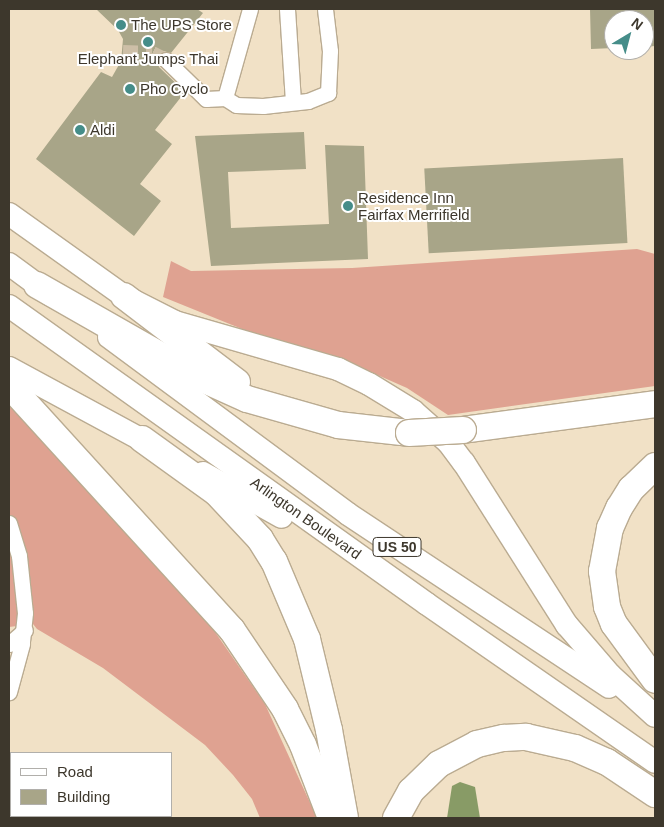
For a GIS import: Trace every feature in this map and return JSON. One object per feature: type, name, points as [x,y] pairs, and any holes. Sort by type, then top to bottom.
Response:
[{"type":"highway","points":[[38,285],[200,378],[247,399],[338,425],[409,433],[463,430],[655,404]]},
{"type":"highway","points":[[124,296],[223,373],[278,407]]},
{"type":"highway","points":[[13,376],[232,630],[285,709],[303,745],[331,818]]},
{"type":"highway","points":[[142,439],[217,493],[260,539],[274,561],[307,639],[345,818]]},
{"type":"highway","points":[[655,466],[631,489],[619,508],[610,528],[602,571],[607,607],[614,624],[655,680]]},
{"type":"highway","points":[[396,818],[411,791],[439,764],[477,744],[504,738],[534,738],[575,748],[607,762],[655,794]]},
{"type":"main road","points":[[9,214],[124,296],[175,322],[338,369],[369,384],[413,410],[464,462],[567,625],[604,669],[655,717]]},
{"type":"main road","name":"Arlington Boulevard","points":[[9,264],[348,514],[655,717]]},
{"type":"main road","name":"Arlington Boulevard","points":[[9,306],[427,604],[655,762]]},
{"type":"main road","points":[[13,376],[142,439],[286,519],[427,604]]},
{"type":"street","points":[[225,98],[250,9]]},
{"type":"street","points":[[287,9],[293,102]]},
{"type":"street","points":[[166,60],[206,99],[225,98],[236,105],[318,99],[328,93],[330,51],[325,9]]},
{"type":"street","points":[[9,523],[23,583],[25,630],[9,692]]},
{"type":"street","points":[[9,644],[25,630]]},
{"type":"shaded area","points":[[637,249],[655,254],[655,386],[448,415],[407,388],[348,362],[247,331],[163,297],[171,261],[191,271],[352,268]]},
{"type":"shaded area","points":[[9,402],[199,609],[265,704],[317,818],[260,818],[252,799],[205,745],[103,668],[37,629],[33,624],[9,627]]},
{"type":"shaded area","points":[[460,782],[475,787],[480,818],[447,818],[452,786]]},
{"type":"building","points":[[96,9],[197,9],[203,13],[171,53],[163,51],[157,57],[159,67],[185,92],[155,130],[172,144],[140,184],[161,201],[134,236],[36,159],[101,72],[112,77],[121,61],[123,39],[118,30]]},
{"type":"building","points":[[590,9],[655,9],[655,46],[654,10],[604,10],[604,48],[591,49]]},
{"type":"building","name":"Residence Inn Fairfax Merrifield","points":[[304,132],[306,169],[228,172],[231,228],[329,224],[325,145],[364,146],[368,259],[211,266],[195,136]]},
{"type":"building","points":[[623,158],[627,243],[429,253],[424,168]]},
{"type":"tunnel","points":[[123,52],[152,53],[166,60]]},
{"type":"place","name":"The UPS Store","points":[[121,25]]},
{"type":"place","name":"Elephant Jumps Thai","points":[[148,42]]},
{"type":"place","name":"Pho Cyclo","points":[[130,89]]},
{"type":"place","name":"Aldi","points":[[80,130]]},
{"type":"place","name":"Residence Inn Fairfax Merrifield","points":[[348,206]]}]
